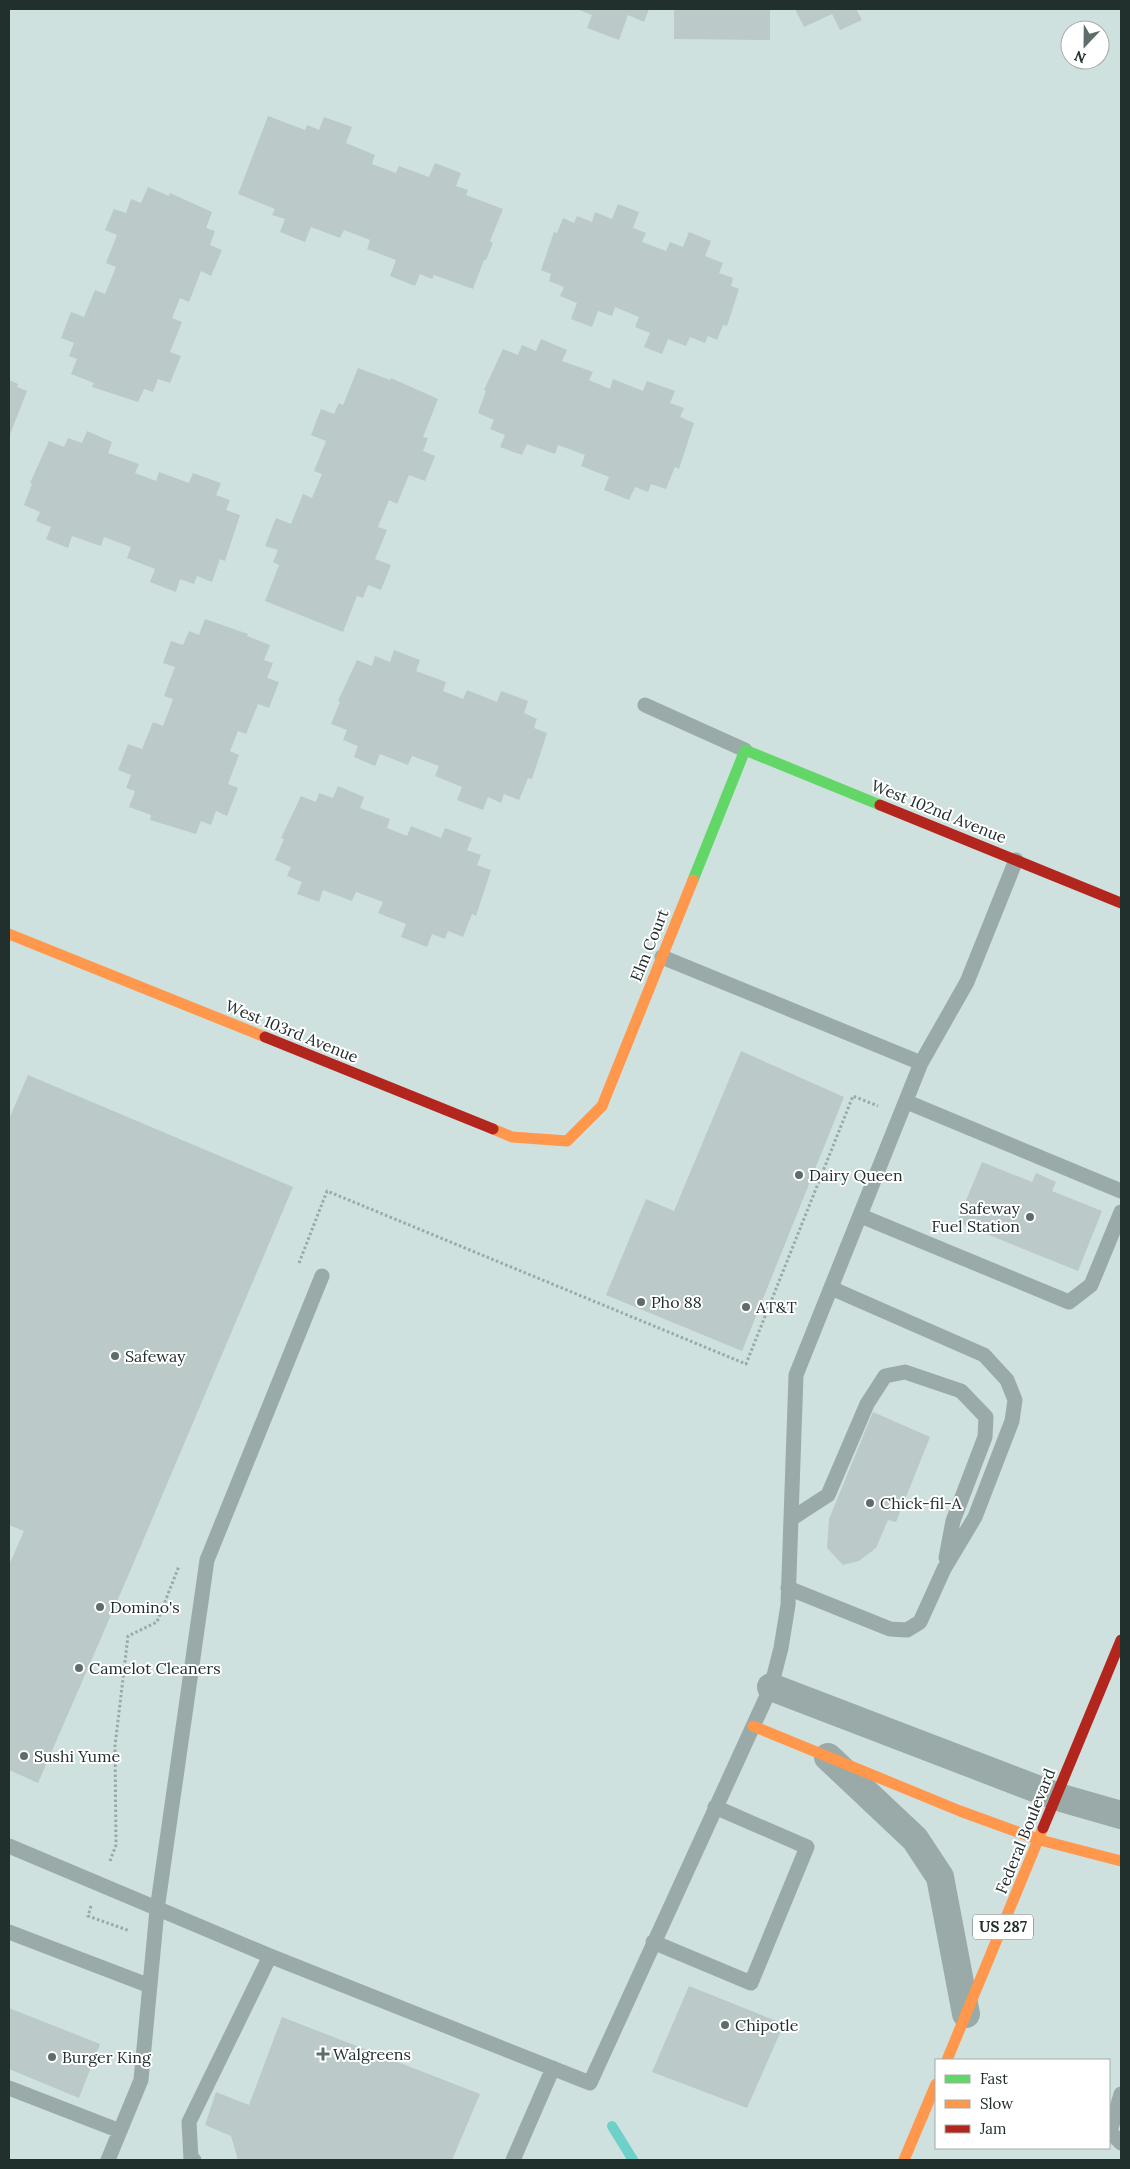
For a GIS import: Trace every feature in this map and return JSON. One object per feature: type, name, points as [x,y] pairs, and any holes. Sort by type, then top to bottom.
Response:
[{"type":"street","name":"West 102nd Avenue","points":[[745,750],[1121,903]]},
{"type":"street","name":"Elm Court","points":[[567,1141],[602,1106],[745,750]]},
{"type":"street","name":"West 103rd Avenue","points":[[9,934],[512,1137],[567,1141]]},
{"type":"street","name":"Federal Boulevard","points":[[946,2059],[1058,1797],[1079,1740],[1121,1640]]},
{"type":"street","points":[[771,1687],[1058,1797],[1121,1815]]},
{"type":"street","points":[[753,1726],[954,1808],[1040,1840],[1121,1861]]},
{"type":"street","points":[[825,1755],[915,1839],[940,1877],[966,2014]]},
{"type":"street","points":[[904,2160],[935,2086]]},
{"type":"lane","points":[[645,705],[745,750]]},
{"type":"lane","points":[[9,1846],[157,1910],[590,2083],[771,1687],[784,1633],[788,1588],[796,1375],[921,1063],[967,982],[1016,860]]},
{"type":"lane","points":[[662,957],[921,1063]]},
{"type":"lane","points":[[904,1108],[1121,1191]]},
{"type":"lane","points":[[861,1216],[1070,1302],[1091,1285],[1121,1212]]},
{"type":"lane","points":[[108,2160],[141,2080],[157,1910],[207,1560],[322,1276]]},
{"type":"lane","points":[[788,1588],[890,1629],[907,1630],[920,1622],[944,1569],[975,1517],[1012,1421],[1015,1400],[1007,1380],[984,1355],[831,1288]]},
{"type":"lane","points":[[791,1519],[828,1495],[867,1404],[885,1376],[905,1372],[962,1392],[986,1417],[985,1437],[953,1521],[944,1569]]},
{"type":"lane","points":[[653,1942],[751,1983],[807,1847],[715,1807]]},
{"type":"lane","points":[[9,1932],[150,1986]]},
{"type":"lane","points":[[194,2160],[191,2159],[189,2122],[270,1956]]},
{"type":"lane","points":[[513,2160],[553,2068]]},
{"type":"lane","points":[[9,2088],[120,2131]]},
{"type":"lane","points":[[1121,2094],[1110,2132],[1121,2142]]},
{"type":"path","points":[[297,1269],[327,1190],[746,1364],[853,1096],[904,1108]]},
{"type":"path","points":[[154,1940],[88,1916],[116,1845],[115,1746],[128,1636],[157,1622],[181,1562]]},
{"type":"building","points":[[577,9],[649,9],[644,22],[628,15],[619,40],[587,28],[592,15]]},
{"type":"building","points":[[674,9],[770,9],[770,40],[674,39]]},
{"type":"building","points":[[795,9],[856,9],[862,20],[840,30],[832,14],[804,27]]},
{"type":"building","points":[[268,116],[305,130],[307,125],[319,130],[324,117],[352,127],[346,143],[375,155],[372,164],[396,173],[399,166],[429,177],[435,163],[461,173],[456,186],[468,190],[466,195],[503,209],[490,241],[493,243],[473,289],[434,275],[432,279],[420,274],[415,286],[390,276],[396,260],[367,249],[370,240],[344,230],[340,238],[311,227],[305,242],[280,232],[285,219],[272,215],[275,209],[238,194]]},
{"type":"building","points":[[148,187],[169,196],[170,193],[212,212],[206,228],[215,231],[210,245],[222,250],[211,276],[201,271],[189,302],[180,298],[172,318],[182,322],[170,352],[181,356],[170,383],[158,379],[153,392],[144,389],[138,402],[92,387],[94,383],[71,374],[77,359],[69,356],[74,343],[61,338],[71,312],[84,317],[95,290],[105,294],[116,267],[106,263],[117,235],[105,230],[114,209],[126,213],[131,199],[141,203]]},
{"type":"building","points":[[618,204],[639,212],[633,228],[646,233],[642,242],[666,251],[670,242],[683,247],[689,232],[711,241],[705,256],[723,263],[719,273],[733,278],[731,286],[739,289],[727,326],[723,325],[717,340],[708,336],[705,343],[690,337],[686,346],[668,339],[662,354],[644,347],[650,333],[635,327],[639,317],[615,307],[612,316],[598,311],[592,327],[571,319],[577,303],[560,296],[564,287],[549,281],[551,274],[541,270],[554,232],[557,233],[563,218],[574,223],[577,216],[592,222],[595,212],[612,219]]},
{"type":"building","points":[[541,339],[567,350],[562,361],[593,372],[589,380],[610,389],[613,379],[643,391],[647,381],[675,391],[670,403],[684,408],[680,417],[694,423],[679,469],[675,467],[666,489],[651,484],[648,492],[635,487],[629,500],[604,490],[609,477],[581,466],[585,455],[558,445],[555,454],[527,444],[522,455],[500,447],[505,435],[490,429],[494,420],[478,413],[486,391],[484,390],[503,349],[518,355],[522,345],[536,351]]},
{"type":"building","points":[[358,368],[390,380],[391,378],[438,399],[423,437],[428,438],[423,451],[435,456],[425,481],[409,475],[397,504],[389,500],[378,527],[387,530],[375,559],[391,565],[381,590],[368,585],[363,598],[357,596],[343,632],[265,601],[279,565],[273,562],[278,550],[265,546],[276,518],[291,524],[303,494],[312,498],[322,474],[314,471],[326,441],[311,435],[321,409],[334,414],[339,403],[343,405]]},
{"type":"building","points":[[9,380],[18,384],[17,387],[27,391],[9,437]]},
{"type":"building","points":[[87,431],[112,442],[108,453],[139,464],[135,473],[156,481],[159,472],[189,483],[193,473],[221,483],[216,495],[230,500],[226,510],[240,515],[225,561],[220,559],[212,582],[197,576],[194,584],[180,579],[176,592],[150,582],[155,569],[127,558],[131,547],[104,537],[101,546],[72,536],[68,548],[46,539],[51,527],[36,521],[40,512],[24,505],[32,484],[30,483],[49,441],[64,447],[68,438],[82,443]]},
{"type":"building","points":[[205,619],[248,634],[247,636],[270,645],[264,660],[273,663],[267,678],[279,682],[269,708],[258,704],[246,734],[238,731],[230,751],[239,755],[228,784],[238,788],[227,816],[216,811],[211,825],[201,821],[196,834],[150,820],[151,815],[129,807],[135,791],[126,788],[131,775],[118,770],[128,744],[142,749],[153,722],[163,726],[173,699],[164,696],[175,667],[163,663],[171,641],[183,645],[189,631],[199,635]]},
{"type":"building","points":[[394,650],[420,660],[416,671],[446,682],[443,691],[463,699],[467,690],[497,702],[501,691],[528,701],[524,713],[537,719],[534,728],[547,733],[532,779],[528,778],[519,800],[504,794],[501,803],[488,797],[483,810],[457,800],[462,787],[435,776],[439,766],[412,756],[408,765],[380,754],[375,766],[354,757],[358,746],[343,740],[347,730],[331,724],[340,702],[338,701],[357,660],[372,666],[375,656],[390,662]]},
{"type":"building","points":[[338,786],[364,797],[360,808],[390,819],[387,828],[407,836],[411,826],[441,838],[445,828],[472,838],[467,850],[481,855],[477,865],[491,870],[476,916],[472,914],[463,937],[448,931],[445,939],[432,934],[427,947],[401,937],[406,924],[378,913],[383,902],[356,892],[352,901],[323,890],[319,902],[297,894],[302,882],[287,876],[291,867],[275,860],[284,839],[281,838],[301,796],[316,802],[319,793],[333,798]]},
{"type":"building","points":[[741,1051],[844,1097],[742,1351],[606,1295],[646,1199],[674,1211]]},
{"type":"building","name":"Safeway","points":[[28,1075],[293,1187],[38,1783],[9,1770],[9,1565],[24,1531],[9,1525],[9,1119]]},
{"type":"building","name":"Safeway Fuel Station","points":[[982,1162],[1032,1182],[1036,1173],[1056,1182],[1052,1191],[1102,1211],[1078,1271],[957,1222]]},
{"type":"building","name":"Chick-fil-A","points":[[873,1412],[930,1437],[896,1522],[888,1520],[876,1548],[859,1561],[843,1565],[827,1548],[829,1519]]},
{"type":"building","points":[[689,1986],[784,2024],[747,2108],[652,2072]]},
{"type":"building","name":"Burger King","points":[[9,2008],[100,2044],[79,2098],[9,2069]]},
{"type":"building","name":"Walgreens","points":[[282,2017],[480,2094],[452,2160],[238,2160],[231,2136],[205,2125],[216,2092],[249,2105]]},
{"type":"waterway","points":[[612,2126],[633,2160]]},
{"type":"traffic: fast","points":[[693,880],[745,750],[880,805]]},
{"type":"traffic: slow","points":[[493,1129],[512,1137],[567,1141],[602,1106],[693,880]]},
{"type":"traffic: slow","points":[[9,934],[265,1037]]},
{"type":"traffic: slow","points":[[753,1726],[960,1811],[1040,1840],[1121,1861]]},
{"type":"traffic: slow","points":[[947,2059],[1043,1828]]},
{"type":"traffic: slow","points":[[904,2160],[935,2086]]},
{"type":"traffic: jam","points":[[880,805],[1121,903]]},
{"type":"traffic: jam","points":[[265,1037],[493,1129]]},
{"type":"traffic: jam","points":[[1043,1828],[1121,1640]]},
{"type":"place","name":"Dairy Queen","points":[[799,1175]]},
{"type":"place","name":"Safeway Fuel Station","points":[[1030,1217]]},
{"type":"place","name":"Pho 88","points":[[641,1302]]},
{"type":"place","name":"AT&T","points":[[746,1307]]},
{"type":"place","name":"Safeway","points":[[115,1356]]},
{"type":"place","name":"Chick-fil-A","points":[[870,1503]]},
{"type":"place","name":"Domino's","points":[[100,1607]]},
{"type":"place","name":"Camelot Cleaners","points":[[79,1668]]},
{"type":"place","name":"Sushi Yume","points":[[24,1756]]},
{"type":"place","name":"Chipotle","points":[[725,2025]]},
{"type":"place","name":"Walgreens","points":[[323,2054]]},
{"type":"place","name":"Burger King","points":[[52,2057]]}]
